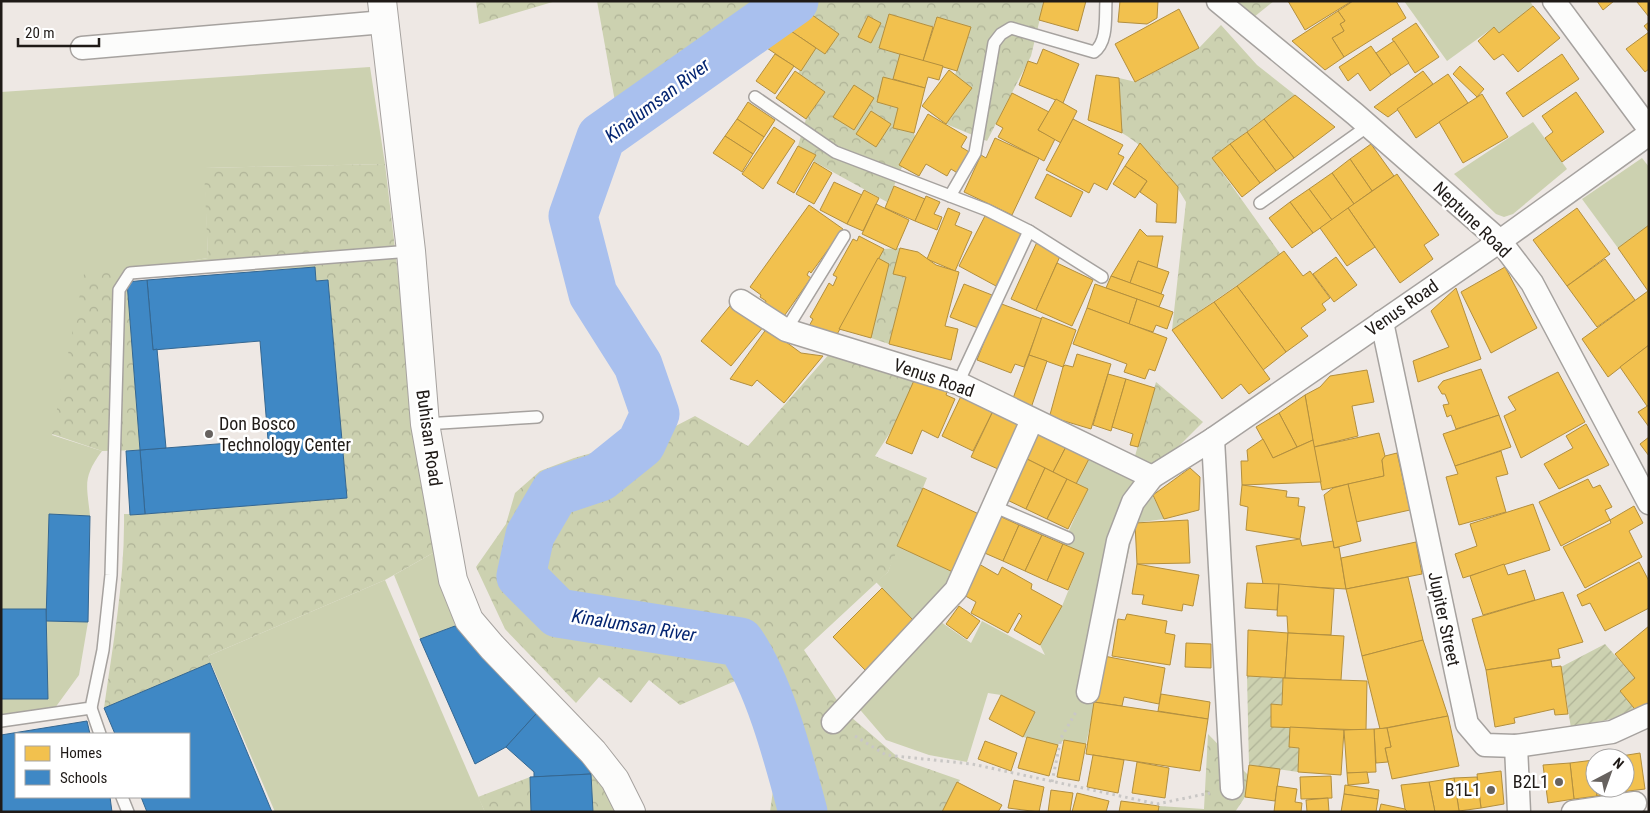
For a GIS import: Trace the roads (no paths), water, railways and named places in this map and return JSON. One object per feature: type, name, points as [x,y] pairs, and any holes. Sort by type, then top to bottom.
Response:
[{"type":"street","name":"Neptune Road","points":[[1218,1],[1368,126],[1500,241],[1532,283],[1649,503]]},
{"type":"street","points":[[1554,1],[1649,130]]},
{"type":"street","points":[[82,48],[383,12]]},
{"type":"street","name":"Buhisan Road","points":[[383,12],[411,250],[425,424],[453,580],[469,620],[492,647],[593,752],[615,780],[632,812]]},
{"type":"street","name":"Venus Road","points":[[1088,692],[1118,541],[1133,502],[1152,477],[1213,439],[1500,241],[1649,134]]},
{"type":"street","name":"Venus Road","points":[[741,301],[786,330],[958,383],[1152,477]]},
{"type":"street","name":"Jupiter Street","points":[[1382,322],[1467,724],[1485,746],[1516,746],[1612,732],[1649,715]]},
{"type":"street","points":[[833,722],[956,590],[1032,420]]},
{"type":"street","points":[[1213,439],[1232,788]]},
{"type":"street","points":[[1516,746],[1519,812]]},
{"type":"street","points":[[1573,812],[1635,803]]},
{"type":"lane","points":[[950,196],[975,153],[994,43],[1001,34],[1011,28],[1094,52],[1100,48],[1103,40],[1106,1]]},
{"type":"lane","points":[[755,98],[835,152],[987,210],[1029,232],[1102,277]]},
{"type":"lane","points":[[1260,203],[1368,126]]},
{"type":"lane","points":[[958,383],[1029,232]]},
{"type":"lane","points":[[786,330],[844,236]]},
{"type":"lane","points":[[100,733],[91,708],[103,650],[111,575],[119,290],[130,273],[411,250]]},
{"type":"lane","points":[[425,424],[537,417]]},
{"type":"lane","points":[[993,506],[1068,538]]},
{"type":"lane","points":[[1,721],[91,708]]},
{"type":"lane","points":[[122,798],[128,812]]},
{"type":"waterway","name":"Kinalumsan River","points":[[794,1],[601,137],[573,216],[593,294],[638,365],[655,414],[641,444],[600,477],[555,492],[530,535],[521,576],[558,613],[740,642],[761,679],[778,724],[803,812]]},
{"type":"place","name":"Don Bosco Technology Center","points":[[209,434]]},
{"type":"place","name":"B2L1","points":[[1559,782]]},
{"type":"place","name":"B1L1","points":[[1491,790]]}]
